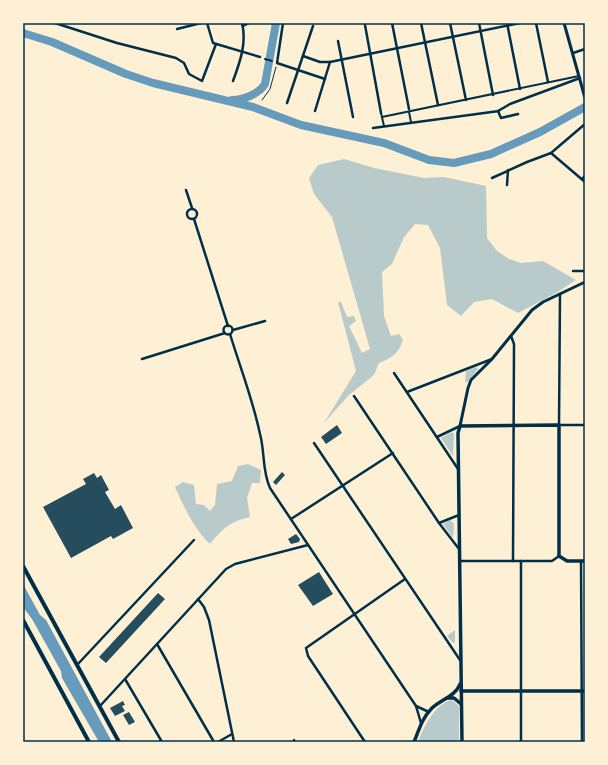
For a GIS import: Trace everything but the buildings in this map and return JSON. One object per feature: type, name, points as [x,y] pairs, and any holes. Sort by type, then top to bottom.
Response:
[{"type":"highway","points":[[23,566],[119,742]]},
{"type":"highway","points":[[23,620],[89,742]]},
{"type":"main road","points":[[462,742],[458,470],[458,433],[460,426],[559,425],[559,556],[567,561],[583,561]]},
{"type":"main road","points":[[414,742],[421,724],[429,712],[444,699],[458,690],[460,683]]},
{"type":"main road","points":[[462,691],[584,691]]},
{"type":"main road","points":[[444,699],[454,698],[462,705]]},
{"type":"street","points":[[55,23],[117,43],[176,58],[184,63],[189,74],[202,81],[216,44]]},
{"type":"street","points":[[178,29],[201,23]]},
{"type":"street","points":[[207,23],[210,38],[216,44],[260,57]]},
{"type":"street","points":[[233,81],[243,52],[244,35],[242,24],[249,23]]},
{"type":"street","points":[[283,23],[277,63],[325,79]]},
{"type":"street","points":[[392,23],[411,122]]},
{"type":"street","points":[[421,23],[438,105]]},
{"type":"street","points":[[450,23],[466,100]]},
{"type":"street","points":[[478,23],[493,95]]},
{"type":"street","points":[[303,56],[320,62],[330,62],[507,24],[520,23]]},
{"type":"street","points":[[536,23],[548,82]]},
{"type":"street","points":[[564,23],[579,77],[583,83],[585,98]]},
{"type":"street","points":[[507,24],[520,89]]},
{"type":"street","points":[[365,25],[369,53],[384,126]]},
{"type":"street","points":[[287,103],[313,26]]},
{"type":"street","points":[[338,42],[353,117]]},
{"type":"street","points":[[573,53],[585,49]]},
{"type":"street","points":[[265,59],[272,61]]},
{"type":"street","points":[[315,111],[330,62]]},
{"type":"street","points":[[382,116],[579,77]]},
{"type":"street","points":[[373,128],[499,110],[510,104],[579,77]]},
{"type":"street","points":[[499,110],[502,118],[518,114]]},
{"type":"street","points":[[492,178],[551,153],[585,124]]},
{"type":"street","points":[[551,153],[585,182]]},
{"type":"street","points":[[507,185],[508,170]]},
{"type":"street","points":[[582,179],[585,176]]},
{"type":"street","points":[[186,190],[192,208],[195,209],[198,214],[194,219]]},
{"type":"street","points":[[192,208],[189,210],[187,215],[190,219],[194,219]]},
{"type":"street","points":[[194,219],[228,326],[233,330]]},
{"type":"street","points":[[573,271],[585,271]]},
{"type":"street","points":[[437,437],[460,426],[468,385],[534,307],[585,282]]},
{"type":"street","points":[[560,294],[559,425],[585,425]]},
{"type":"street","points":[[230,334],[233,330],[265,321]]},
{"type":"street","points":[[225,333],[225,328],[228,326]]},
{"type":"street","points":[[142,359],[225,333],[230,334]]},
{"type":"street","points":[[230,334],[260,433],[268,483],[291,520],[416,706],[421,724]]},
{"type":"street","points":[[511,336],[514,344],[513,561]]},
{"type":"street","points":[[407,392],[492,358]]},
{"type":"street","points":[[394,372],[458,470]]},
{"type":"street","points":[[354,396],[439,523],[459,549]]},
{"type":"street","points":[[314,443],[460,660]]},
{"type":"street","points":[[291,520],[393,453]]},
{"type":"street","points":[[439,523],[459,515]]},
{"type":"street","points":[[77,666],[194,540]]},
{"type":"street","points":[[100,706],[230,566],[308,545]]},
{"type":"street","points":[[459,561],[552,561],[559,556]]},
{"type":"street","points":[[521,561],[521,742]]},
{"type":"street","points":[[582,742],[584,691],[583,561]]},
{"type":"street","points":[[365,742],[306,652],[308,646],[405,579]]},
{"type":"street","points":[[198,599],[204,607],[209,620],[234,742]]},
{"type":"street","points":[[157,644],[214,742]]},
{"type":"street","points":[[125,679],[162,742]]},
{"type":"street","points":[[416,706],[429,712]]},
{"type":"street","points":[[218,742],[232,734]]},
{"type":"path","points":[[262,100],[270,89],[277,63]]},
{"type":"shaded area","points":[[344,159],[374,168],[424,178],[444,177],[486,186],[487,238],[497,251],[509,259],[521,263],[543,261],[576,280],[556,293],[518,313],[492,299],[474,302],[461,316],[447,305],[440,248],[428,225],[415,224],[404,237],[392,264],[382,272],[384,316],[391,336],[399,334],[403,340],[401,345],[388,359],[379,363],[374,375],[349,395],[324,423],[356,371],[338,302],[341,302],[347,317],[354,316],[356,321],[349,326],[362,353],[370,349],[332,217],[314,194],[309,178],[318,165]]},
{"type":"shaded area","points":[[476,367],[478,369],[468,382],[465,382],[466,371]]},
{"type":"shaded area","points":[[452,432],[454,434],[453,456],[441,438]]},
{"type":"shaded area","points":[[248,464],[261,470],[260,483],[252,483],[247,498],[250,517],[227,526],[210,544],[194,525],[175,487],[183,482],[194,485],[196,504],[204,505],[210,511],[215,505],[217,484],[232,481],[238,466]]},
{"type":"shaded area","points":[[450,520],[454,524],[453,538],[443,524]]},
{"type":"shaded area","points":[[455,630],[455,642],[453,643],[447,636]]},
{"type":"shaded area","points":[[452,700],[459,706],[459,742],[418,742],[431,716],[441,705]]},
{"type":"water","points":[[23,584],[40,615],[46,620],[112,742],[99,742],[62,678],[61,671],[32,619],[23,607]]},
{"type":"waterway","points":[[232,100],[250,96],[259,91],[265,84],[276,23]]},
{"type":"waterway","points":[[23,33],[52,42],[126,74],[153,83],[253,107],[301,125],[384,143],[429,160],[454,163],[491,154],[540,132],[585,107]]}]
